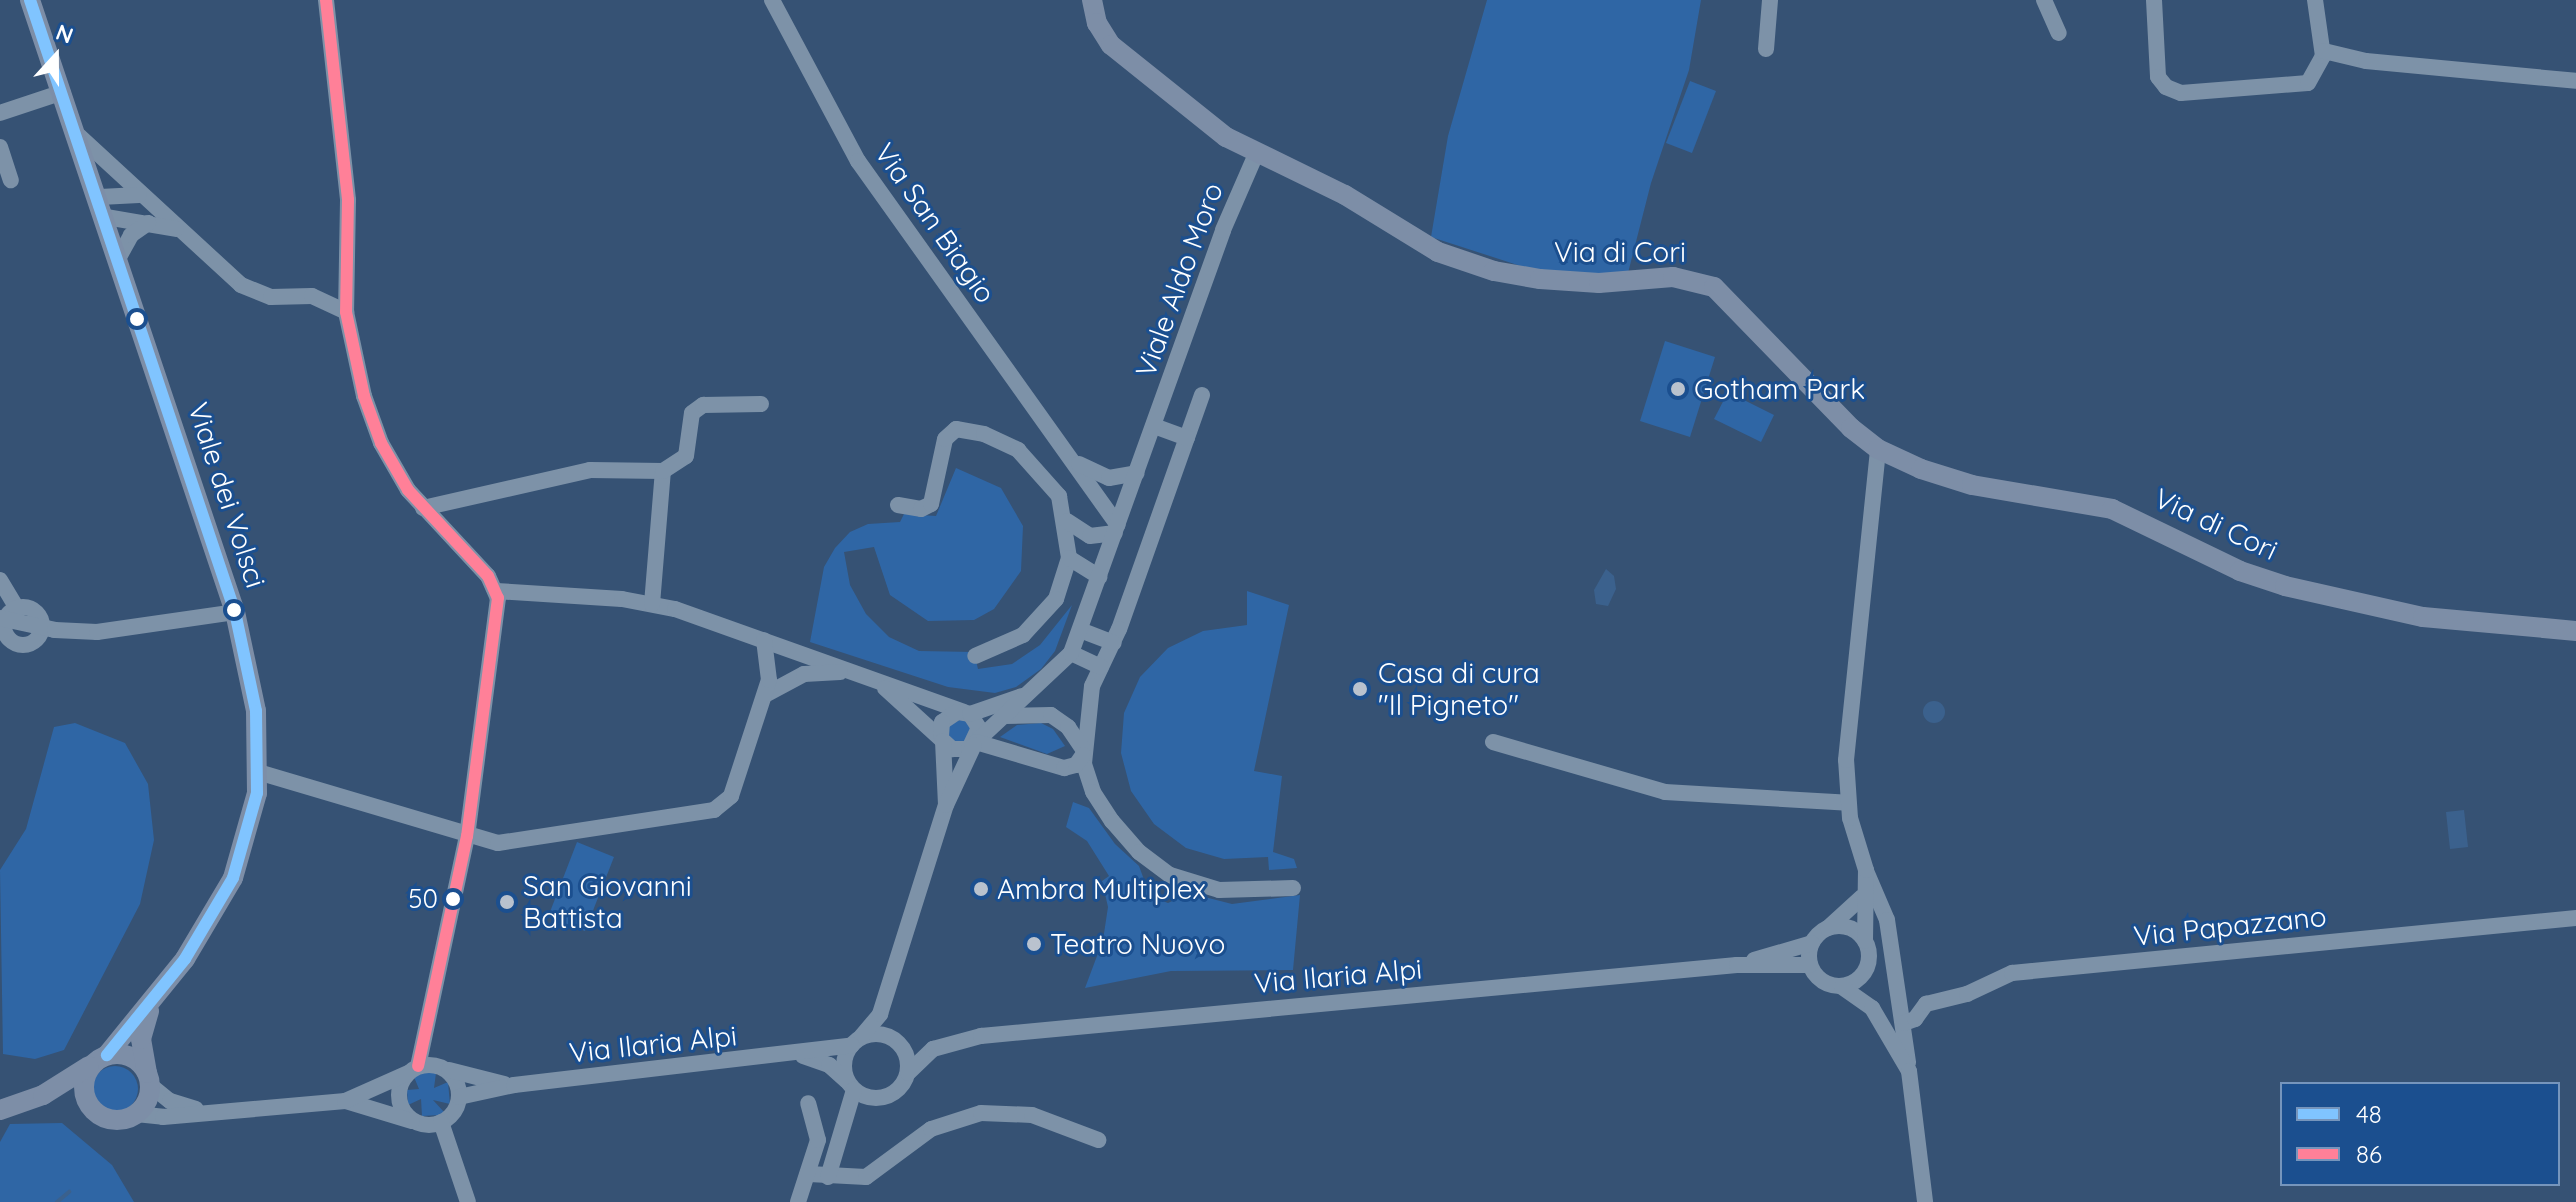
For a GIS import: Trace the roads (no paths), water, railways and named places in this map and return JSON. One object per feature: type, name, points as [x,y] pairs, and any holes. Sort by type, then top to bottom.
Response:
[{"type":"main road","name":"Viale dei Volsci","points":[[0,1110],[43,1095],[100,1060],[153,1000],[230,884],[251,823],[258,772],[254,693],[235,612],[103,207],[30,0]]},
{"type":"main road","name":"Via di Cori","points":[[1092,0],[1097,23],[1111,45],[1226,137],[1345,195],[1432,249],[1494,271],[1569,282],[1673,277],[1708,283],[1733,301],[1804,383],[1878,449],[1966,484],[2120,511],[2276,584],[2430,618],[2576,631]]},
{"type":"main road","name":"Viale dei Volsci","points":[[148,1079],[141,1039],[153,1000]]},
{"type":"main road","points":[[43,1095],[68,1097],[117,1121],[136,1114],[148,1079],[134,1059],[100,1060],[83,1085],[89,1107]]},
{"type":"street","points":[[326,0],[348,200],[346,312],[373,426],[423,508],[488,576],[496,591],[467,836],[413,1069],[398,1096],[404,1112],[418,1123]]},
{"type":"street","name":"Via San Biagio","points":[[772,0],[858,161],[1076,462],[1117,529]]},
{"type":"street","points":[[1766,49],[1770,0]]},
{"type":"street","points":[[2044,0],[2059,33]]},
{"type":"street","points":[[2154,0],[2156,71],[2172,91],[2301,86],[2316,75],[2324,51],[2315,0]]},
{"type":"street","points":[[2324,51],[2366,61],[2576,81]]},
{"type":"street","points":[[0,113],[63,92]]},
{"type":"street","points":[[79,136],[139,195],[245,288],[271,297],[309,295],[346,312]]},
{"type":"street","points":[[0,147],[11,180]]},
{"type":"street","name":"Viale Aldo Moro","points":[[1071,653],[1256,154]]},
{"type":"street","points":[[103,207],[139,195]]},
{"type":"street","points":[[103,207],[148,223],[177,229]]},
{"type":"street","points":[[119,257],[131,235],[148,223]]},
{"type":"street","points":[[1202,395],[1114,643],[1088,698],[1083,752],[1089,782],[1101,806],[1135,848],[1165,872],[1211,889],[1293,888]]},
{"type":"street","points":[[423,508],[590,470],[663,471],[684,459],[691,415],[697,407],[761,404]]},
{"type":"street","points":[[1154,426],[1187,438]]},
{"type":"street","points":[[898,505],[921,509],[931,504],[945,439],[953,430],[963,429],[999,439],[1028,457],[1056,491],[1067,521],[1069,558],[1062,586],[1038,622],[1006,646],[975,656]]},
{"type":"street","points":[[1878,449],[1847,744],[1848,803],[1866,870],[1886,915],[1904,1023],[1925,1202]]},
{"type":"street","points":[[1076,462],[1109,478],[1137,473]]},
{"type":"street","points":[[652,604],[663,471]]},
{"type":"street","points":[[1067,521],[1090,536],[1117,529]]},
{"type":"street","points":[[1069,558],[1099,577]]},
{"type":"street","points":[[0,580],[8,638],[19,645],[32,644],[43,628]]},
{"type":"street","points":[[496,591],[652,604],[764,640],[967,713],[979,728],[976,742],[946,805],[880,1014],[856,1041],[844,1062],[851,1085],[828,1177]]},
{"type":"street","points":[[7,615],[35,611],[43,628]]},
{"type":"street","points":[[43,628],[125,630],[235,612]]},
{"type":"street","points":[[1080,630],[1114,643]]},
{"type":"street","points":[[258,772],[467,836],[514,843],[719,809],[733,792],[765,695],[771,664],[764,640]]},
{"type":"street","points":[[875,680],[957,751],[976,742],[1071,653],[1101,667]]},
{"type":"street","points":[[765,695],[810,673],[857,674]]},
{"type":"street","points":[[946,805],[942,738],[946,717],[1027,695]]},
{"type":"street","points":[[1004,716],[1051,715],[1068,727],[1083,752]]},
{"type":"street","points":[[976,742],[1064,768],[1076,765],[1083,752]]},
{"type":"street","points":[[1493,742],[1665,792],[1848,803]]},
{"type":"street","points":[[1866,870],[1862,897],[1872,1008]]},
{"type":"street","points":[[1862,897],[1812,943],[1810,965],[1823,982],[1842,987],[1872,1008],[1909,1071]]},
{"type":"street","name":"Via Papazzano","points":[[1904,1023],[1915,1019],[1926,1004],[1967,994],[2012,973],[2576,918]]},
{"type":"street","points":[[1827,929],[1844,926],[1865,941]]},
{"type":"street","name":"Via Ilaria Alpi","points":[[1737,965],[1812,943]]},
{"type":"street","points":[[1842,987],[1859,980],[1869,964]]},
{"type":"street","name":"Via Ilaria Alpi","points":[[892,1038],[945,1044],[1109,1023],[1737,965],[1810,965]]},
{"type":"street","points":[[842,1130],[879,1098],[898,1091],[908,1073],[906,1054],[892,1038],[880,1014]]},
{"type":"street","points":[[856,1041],[892,1038]]},
{"type":"street","name":"Via Ilaria Alpi","points":[[459,1097],[514,1085],[798,1055],[856,1041]]},
{"type":"street","name":"Via Ilaria Alpi","points":[[908,1073],[926,1054],[945,1044]]},
{"type":"street","name":"Via Ilaria Alpi","points":[[798,1055],[829,1065],[851,1085]]},
{"type":"street","points":[[136,1114],[345,1101],[418,1123],[441,1122],[454,1112],[459,1097],[456,1081],[445,1069],[413,1069],[345,1101]]},
{"type":"street","name":"Via Ilaria Alpi","points":[[445,1069],[514,1085]]},
{"type":"street","points":[[148,1079],[170,1101],[205,1111]]},
{"type":"street","points":[[851,1085],[879,1098]]},
{"type":"street","points":[[798,1202],[809,1174],[818,1134],[808,1103]]},
{"type":"street","points":[[809,1174],[828,1177],[870,1175],[931,1129],[981,1113],[1032,1115],[1098,1140]]},
{"type":"street","points":[[441,1122],[468,1202]]},
{"type":"waterway","points":[[57,1202],[69,1192]]},
{"type":"place","name":"Gotham Park","points":[[1678,389]]},
{"type":"place","name":"Casa di cura \"Il Pigneto\"","points":[[1360,689]]},
{"type":"place","name":"Ambra Multiplex","points":[[981,889]]},
{"type":"place","name":"50","points":[[453,899]]},
{"type":"place","name":"San Giovanni Battista","points":[[507,902]]},
{"type":"place","name":"Teatro Nuovo","points":[[1034,944]]}]
